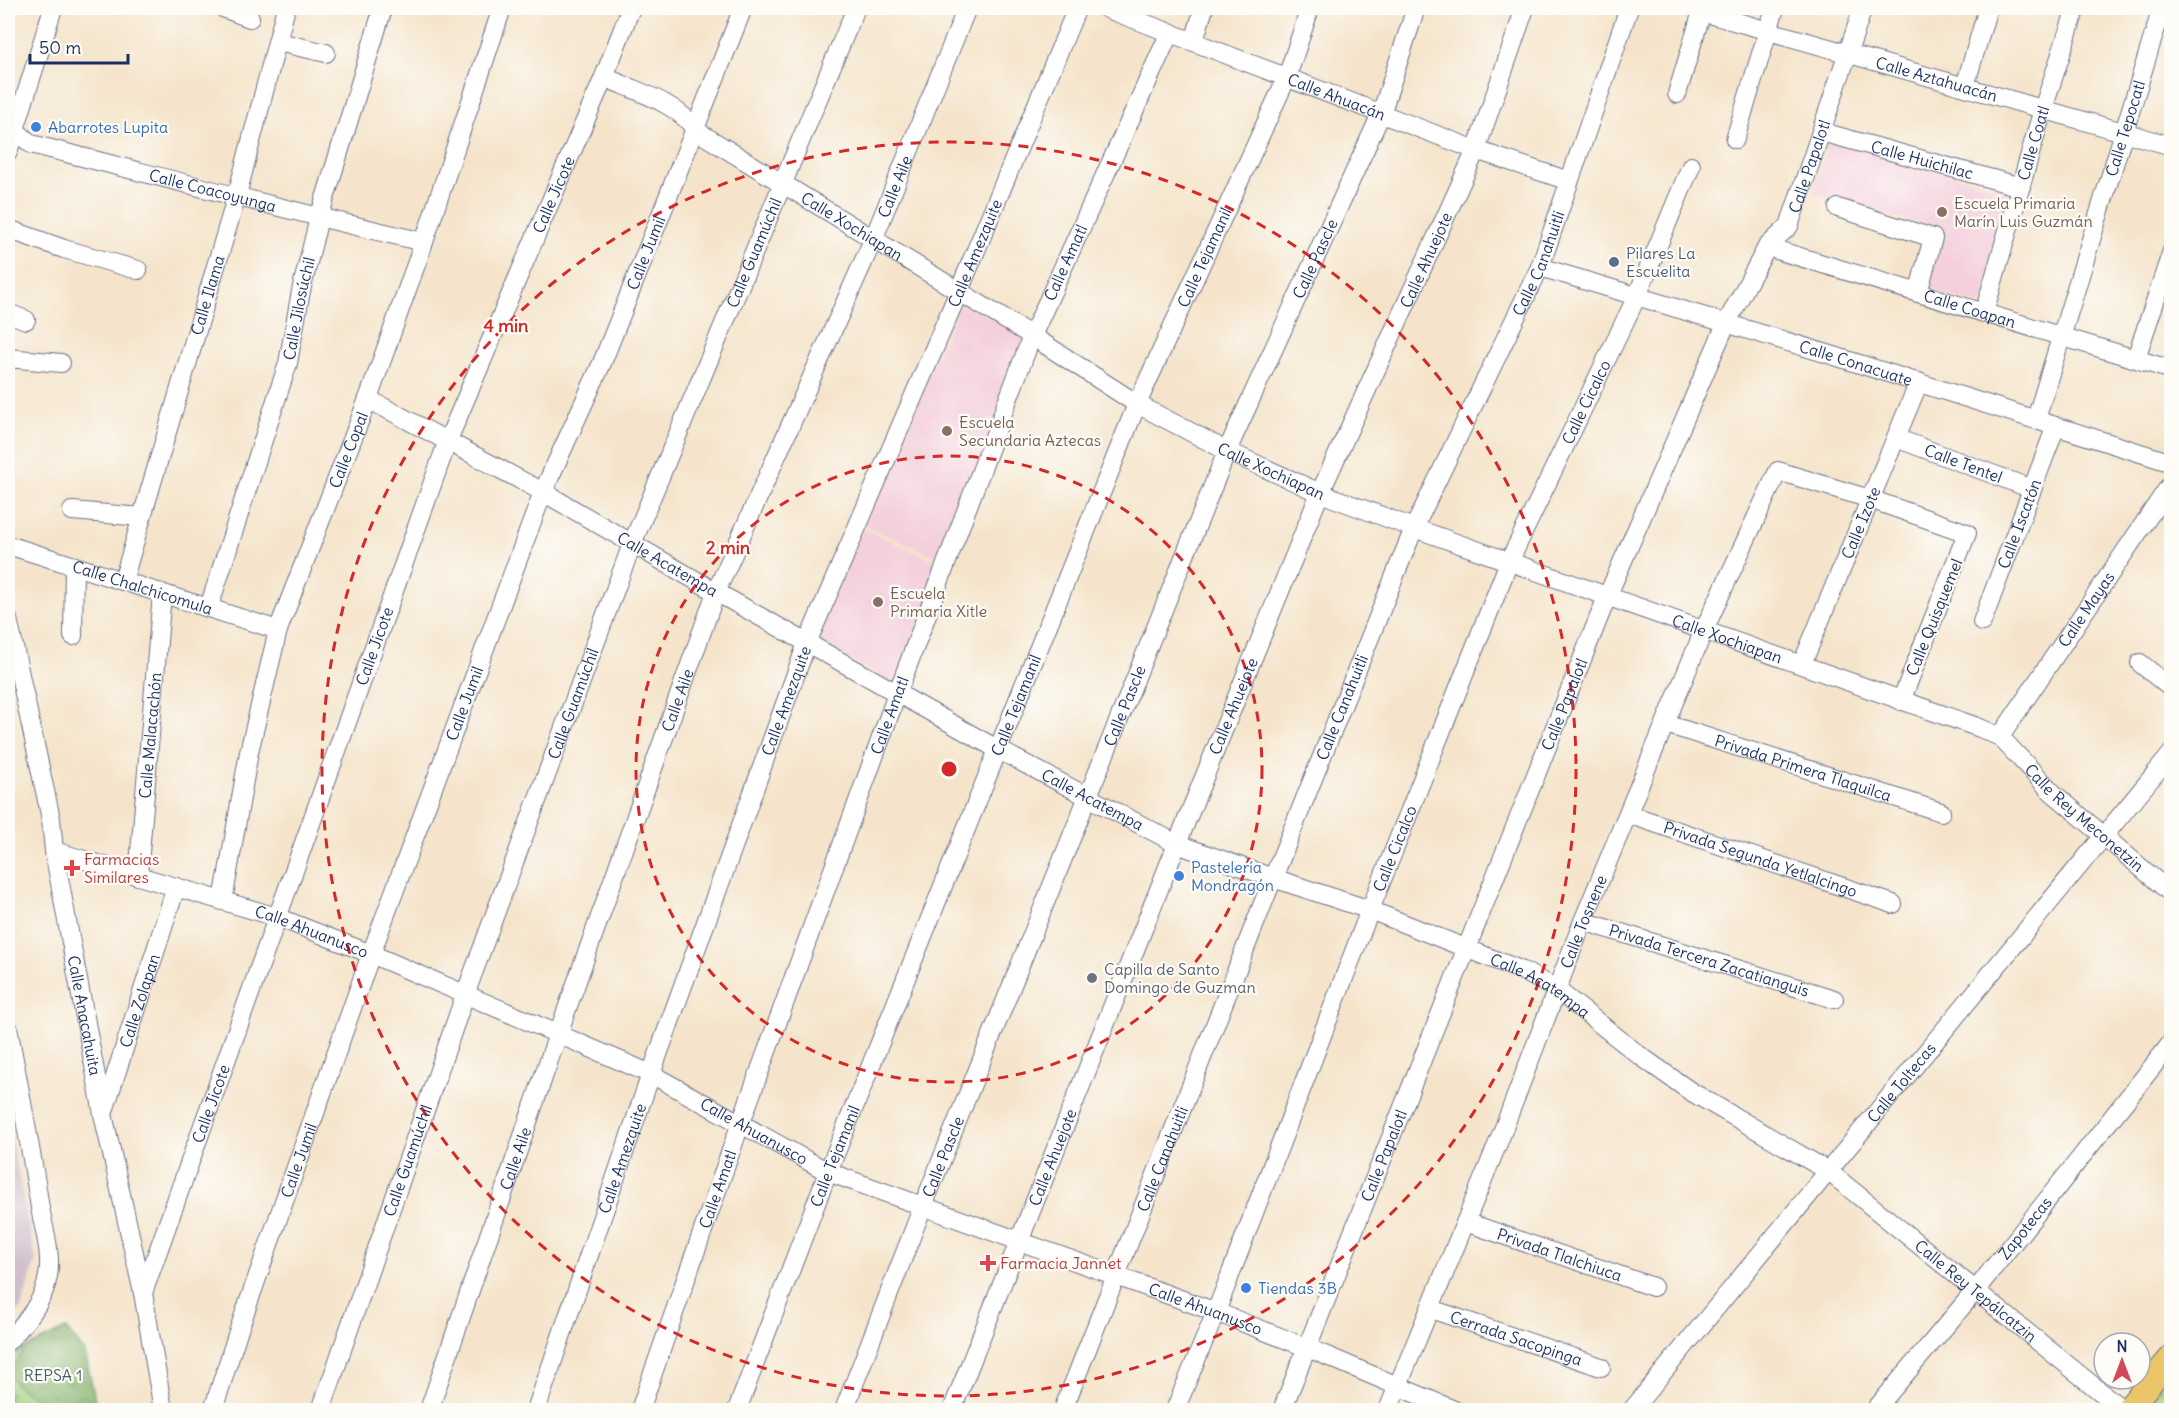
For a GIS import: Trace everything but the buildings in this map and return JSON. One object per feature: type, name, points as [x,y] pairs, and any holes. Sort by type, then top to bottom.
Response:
[{"type":"main road","points":[[2125,1410],[2172,1357]]},
{"type":"street","points":[[8,152],[11,127],[53,8]]},
{"type":"street","points":[[223,8],[250,18]]},
{"type":"street","name":"Calle Ilama","points":[[123,580],[237,195],[286,8]]},
{"type":"street","name":"Calle Jilosúchil","points":[[209,607],[288,363],[301,291],[319,218],[383,8]]},
{"type":"street","name":"Calle Copal","points":[[223,902],[249,752],[278,630],[368,399],[424,242],[502,8]]},
{"type":"street","name":"Calle Jicote","points":[[143,1293],[448,440],[604,78],[631,8]]},
{"type":"street","name":"Calle Jumil","points":[[213,1410],[237,1335],[371,954],[543,492],[602,363],[743,8]]},
{"type":"street","name":"Calle Guamúchil","points":[[321,1410],[465,995],[632,544],[856,8]]},
{"type":"street","name":"Calle Aile","points":[[429,1410],[558,1034],[716,592],[873,240],[967,8]]},
{"type":"street","name":"Calle Amezquite","points":[[536,1410],[651,1074],[807,643],[959,291],[1077,8]]},
{"type":"street","name":"Calle Ahuacán","points":[[1105,8],[1476,150],[1569,181]]},
{"type":"street","points":[[1194,41],[1204,8]]},
{"type":"street","name":"Calle Tejamanil","points":[[737,1410],[828,1172],[1137,404],[1287,77],[1310,8]]},
{"type":"street","name":"Calle Pascle","points":[[844,1410],[923,1206],[1227,451],[1381,114],[1416,8]]},
{"type":"street","name":"Calle Ahuejote","points":[[952,1410],[1177,844],[1320,493],[1476,150],[1525,8]]},
{"type":"street","name":"Calle Canahuitli","points":[[1063,1410],[1414,528],[1540,267],[1629,8]]},
{"type":"street","points":[[1735,140],[1775,8]]},
{"type":"street","name":"Calle Papalotl","points":[[1282,1410],[1607,597],[1726,324],[1767,247],[1789,226],[1863,8]]},
{"type":"street","name":"Calle Coatl","points":[[1984,313],[2043,109],[2076,8]]},
{"type":"street","name":"Calle Tepocatl","points":[[2036,419],[2162,8]]},
{"type":"street","points":[[1965,86],[1983,9]]},
{"type":"street","points":[[1677,94],[1702,10]]},
{"type":"street","name":"Calle Aztahuacán","points":[[1702,10],[1767,32],[1849,53],[2172,146]]},
{"type":"street","name":"Calle Amatl","points":[[639,1410],[897,694],[1032,336],[1170,32]]},
{"type":"street","points":[[278,42],[326,53]]},
{"type":"street","name":"Calle Xochiapan","points":[[604,78],[678,110],[695,130],[1032,336],[1137,404],[1227,451],[1320,493],[1414,528],[1802,664],[2000,737]]},
{"type":"street","name":"Calle Coacoyunga","points":[[11,127],[31,144],[237,195],[319,218],[424,242]]},
{"type":"street","name":"Calle Huichilac","points":[[1822,132],[2021,187]]},
{"type":"street","name":"Calle Cicalco","points":[[1176,1410],[1216,1312],[1370,910],[1509,562],[1637,296],[1691,166]]},
{"type":"street","points":[[1838,208],[1933,238],[1918,293]]},
{"type":"street","points":[[8,229],[63,249],[138,270]]},
{"type":"street","name":"Calle Coapan","points":[[1767,247],[2172,370]]},
{"type":"street","points":[[2136,358],[2172,251]]},
{"type":"street","name":"Calle Conacuate","points":[[1540,267],[1919,382],[2172,463]]},
{"type":"street","points":[[8,313],[26,320]]},
{"type":"street","points":[[8,358],[61,363]]},
{"type":"street","name":"Calle Izote","points":[[1802,664],[1919,382]]},
{"type":"street","name":"Calle Acatempa","points":[[368,399],[543,492],[897,694],[1177,844],[1370,910],[1523,971],[1556,989],[1682,1085],[1828,1171]]},
{"type":"street","name":"Calle Iscatón","points":[[1982,622],[2056,426]]},
{"type":"street","name":"Calle Tentel","points":[[1896,438],[2032,489]]},
{"type":"street","name":"Calle Tosnene","points":[[1388,1410],[1466,1222],[1583,921],[1704,630],[1778,471],[1870,500]]},
{"type":"street","name":"Calle Mayas","points":[[2000,737],[2172,482]]},
{"type":"street","name":"Calle Quisquemel","points":[[1870,500],[1967,533],[1901,701]]},
{"type":"street","points":[[72,511],[142,517]]},
{"type":"street","name":"Calle Chalchicomula","points":[[8,545],[278,630]]},
{"type":"street","points":[[73,636],[74,566]]},
{"type":"street","name":"Calle Malacachón","points":[[138,876],[162,594]]},
{"type":"street","name":"Calle Anacahuita","points":[[8,619],[51,819],[54,851],[103,1114],[143,1293],[163,1410]]},
{"type":"street","points":[[2140,663],[2172,689]]},
{"type":"street","name":"Privada Primera Tlaquilca","points":[[1666,724],[1941,812]]},
{"type":"street","name":"Calle Rey Meconetzin","points":[[2000,737],[2052,792],[2172,894]]},
{"type":"street","name":"Calle Toltecas","points":[[1632,1410],[2172,753]]},
{"type":"street","name":"Privada Segunda Yetlalcingo","points":[[1628,814],[1893,904]]},
{"type":"street","name":"Calle Ahuanusco","points":[[54,851],[277,917],[371,954],[651,1074],[828,1172],[1216,1312],[1454,1410]]},
{"type":"street","name":"Calle Zolapan","points":[[103,1114],[176,887]]},
{"type":"street","name":"Privada Tercera Zacatianguis","points":[[1583,921],[1834,999]]},
{"type":"street","points":[[8,1027],[49,1260],[44,1290],[31,1314],[8,1341]]},
{"type":"street","name":"Zapotecas","points":[[1875,1410],[1975,1291],[2172,1042]]},
{"type":"street","name":"Calle Rey Tepálcatzin","points":[[1828,1171],[2125,1410]]},
{"type":"street","name":"Privada Tlalchiuca","points":[[1466,1222],[1653,1287]]},
{"type":"street","name":"Cerrada Sacopinga","points":[[1431,1309],[1600,1367]]},
{"type":"shaded area","name":"Escuela Primaria Marín Luis Guzmán","points":[[1828,139],[2013,192],[1981,305],[1924,289],[1940,230],[1813,193]]},
{"type":"shaded area","name":"Escuela Secundaria Aztecas","points":[[961,301],[1026,337],[942,559],[863,525]]},
{"type":"shaded area","name":"Escuela Primaria Xitle","points":[[862,528],[941,564],[894,684],[813,641]]},
{"type":"shaded area","points":[[8,1124],[36,1260],[21,1308],[8,1322]]},
{"type":"green space","name":"REPSA 1","points":[[66,1329],[85,1352],[97,1410],[8,1410],[8,1356]]},
{"type":"green space","points":[[25,1349],[8,1373],[8,1357]]},
{"type":"green space","points":[[8,1373],[21,1389],[39,1401],[42,1410],[8,1410]]},
{"type":"green space","points":[[2171,1375],[2171,1410],[2141,1410]]},
{"type":"place","name":"Abarrotes Lupita","points":[[36,127]]},
{"type":"place","name":"Escuela Primaria Marín Luis Guzmán","points":[[1942,212]]},
{"type":"place","name":"Pilares La Escuelita","points":[[1614,262]]},
{"type":"place","name":"Escuela Secundaria Aztecas","points":[[947,431]]},
{"type":"place","name":"Escuela Primaria Xitle","points":[[878,602]]},
{"type":"place","name":"Farmacias Similares","points":[[72,868]]},
{"type":"place","name":"Pastelería Mondragón","points":[[1179,876]]},
{"type":"place","name":"Capilla de Santo Domingo de Guzman","points":[[1092,978]]},
{"type":"place","name":"Farmacia Jannet","points":[[988,1263]]},
{"type":"place","name":"Tiendas 3B","points":[[1246,1288]]}]
